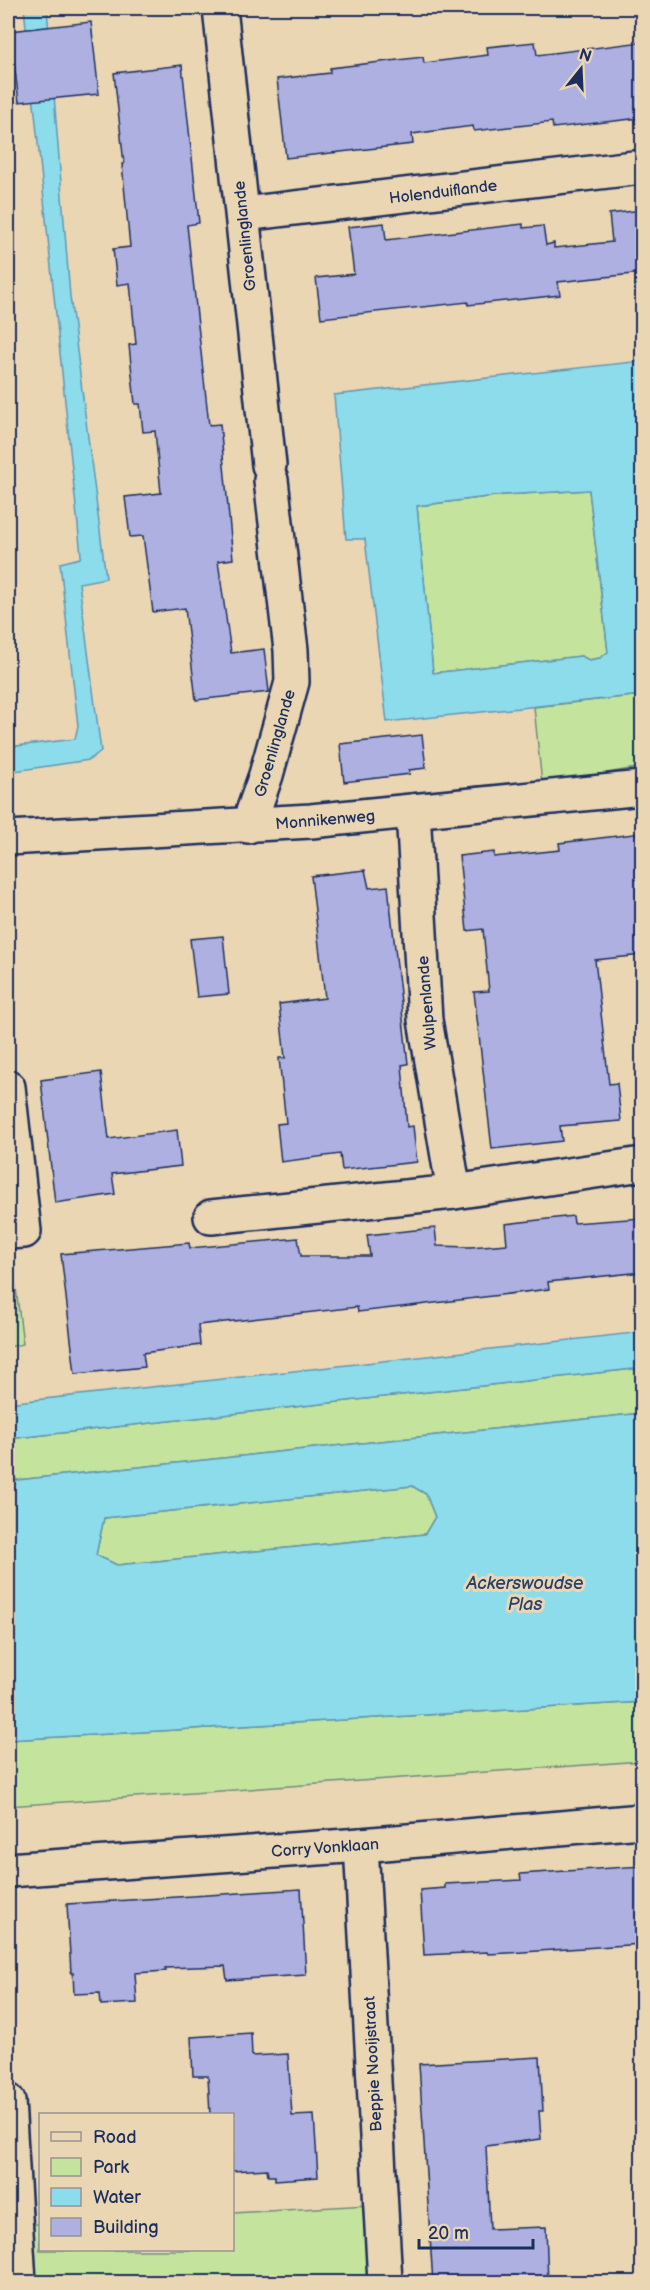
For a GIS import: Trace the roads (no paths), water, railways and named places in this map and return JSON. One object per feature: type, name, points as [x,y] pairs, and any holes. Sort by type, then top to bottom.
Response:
[{"type":"street","name":"Groenlinglande","points":[[220,8],[291,650],[291,682],[266,775],[248,826]]},
{"type":"street","name":"Holenduiflande","points":[[243,214],[642,167]]},
{"type":"street","name":"Monnikenweg","points":[[8,838],[248,826],[642,788]]},
{"type":"street","name":"Wulpenlande","points":[[413,811],[425,1020],[454,1192]]},
{"type":"street","points":[[8,1088],[24,1231],[8,1232]]},
{"type":"street","points":[[212,1217],[454,1192],[642,1164]]},
{"type":"street","name":"Corry Vonklaan","points":[[8,1870],[361,1845],[642,1821]]},
{"type":"street","name":"Beppie Nooijstraat","points":[[361,1845],[385,2283]]},
{"type":"street","points":[[8,2101],[19,2283]]},
{"type":"water","points":[[24,8],[47,8],[70,296],[106,578],[79,583],[101,751],[89,760],[8,772],[8,747],[75,739],[78,726],[60,563],[80,558],[81,555]]},
{"type":"water","points":[[642,361],[642,695],[387,722],[365,539],[346,539],[334,395]],"holes":[[[589,490],[608,652],[600,658],[589,660],[581,656],[433,673],[417,506],[503,495]]]},
{"type":"water","points":[[642,1332],[642,1368],[8,1439],[8,1403]]},
{"type":"water","name":"Ackerswoudse Plas","points":[[642,1413],[642,1702],[8,1740],[8,1481]],"holes":[[[412,1486],[426,1494],[435,1517],[425,1534],[117,1565],[96,1555],[104,1518]]]}]
